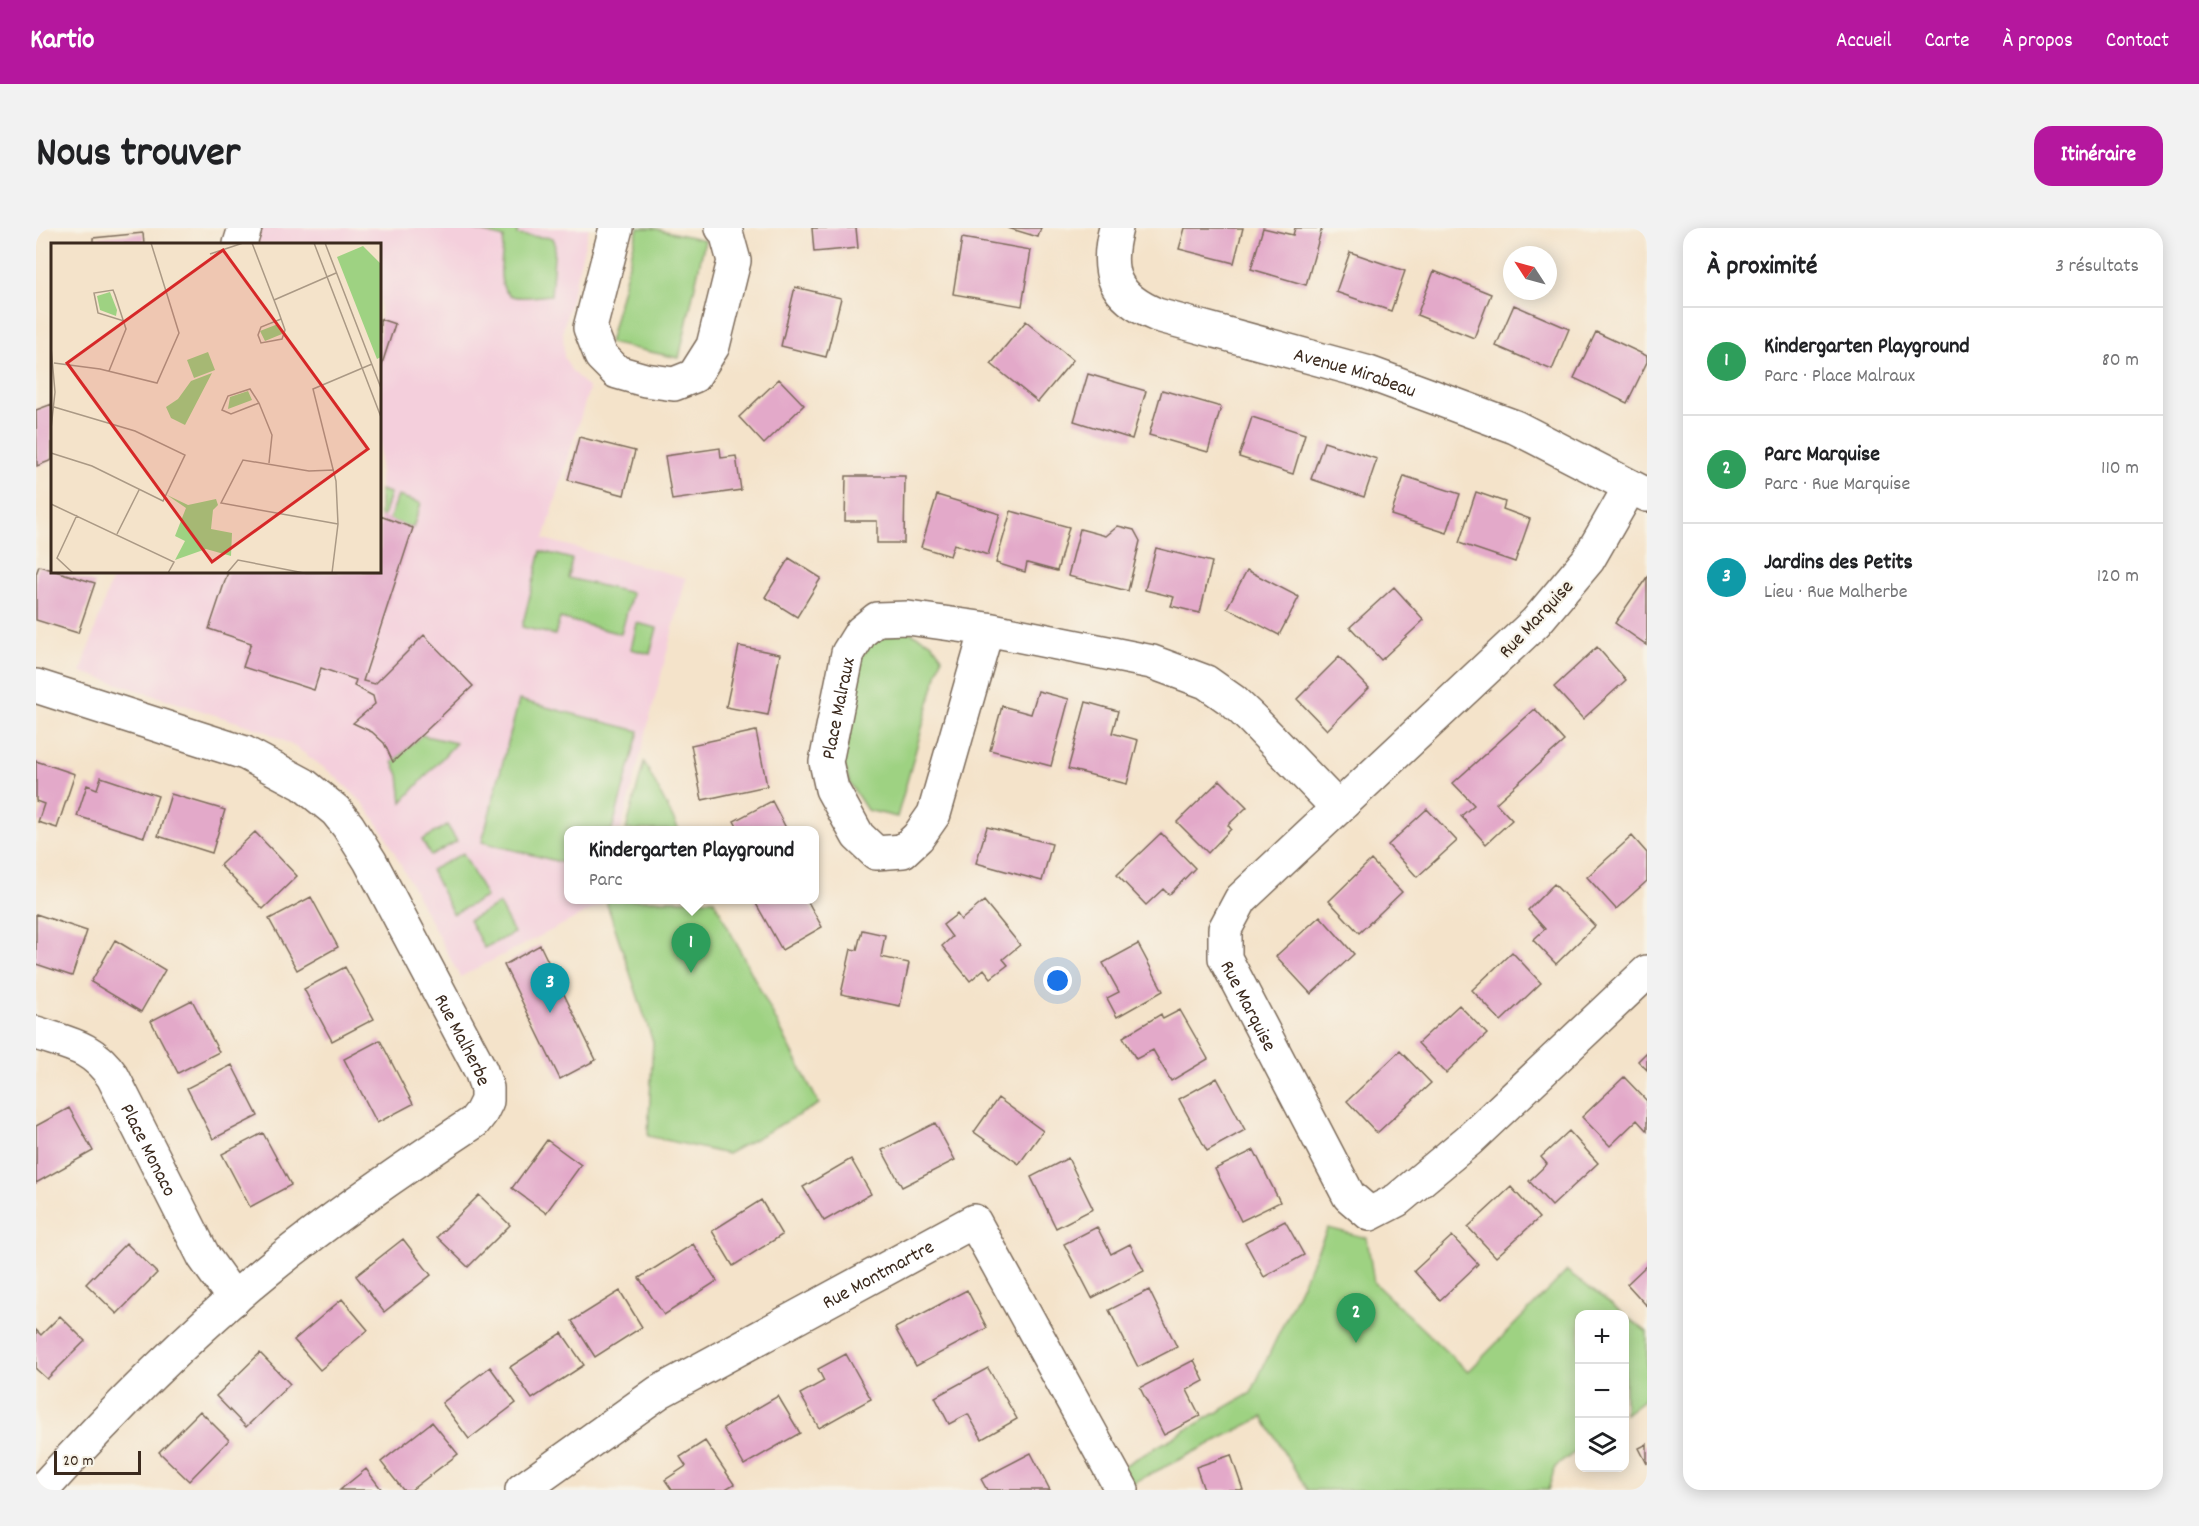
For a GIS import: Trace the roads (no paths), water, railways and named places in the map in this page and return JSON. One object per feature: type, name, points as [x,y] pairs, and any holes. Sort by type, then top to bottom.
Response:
[{"type":"street","points":[[240,243],[246,228]]},
{"type":"street","points":[[616,228],[590,328],[601,356],[617,372],[645,380],[674,384],[694,376],[713,346],[734,261],[726,232],[722,228]]},
{"type":"street","name":"Avenue Mirabeau","points":[[1116,228],[1110,262],[1118,290],[1137,307],[1157,315],[1366,372],[1515,427],[1639,491]]},
{"type":"street","name":"Rue Marquise","points":[[1639,491],[1588,560],[1536,622],[1241,899],[1225,928],[1225,958],[1349,1196],[1370,1214],[1396,1200],[1469,1140],[1647,972]]},
{"type":"street","name":"Place Malraux","points":[[987,629],[934,814],[918,837],[903,851],[876,852],[858,837],[832,789],[826,762],[848,653],[861,632],[876,619],[908,618],[987,629],[1152,662],[1206,682],[1233,701],[1253,720],[1337,807]]},
{"type":"street","name":"Rue Malherbe","points":[[36,686],[245,753],[284,772],[320,797],[348,826],[370,861],[471,1050],[487,1088],[487,1101],[474,1122],[326,1225],[234,1299],[110,1416],[42,1490]]},
{"type":"street","name":"Place Monaco","points":[[36,1033],[83,1049],[104,1064],[113,1077],[204,1257],[234,1299]]},
{"type":"street","name":"Rue Montmartre","points":[[522,1490],[659,1392],[974,1221],[1122,1490]]},
{"type":"place","name":"Kindergarten Playground","points":[[691,973]]},
{"type":"place","name":"Jardins des Petits","points":[[550,1013]]},
{"type":"place","name":"Parc Marquise","points":[[1356,1343]]}]
